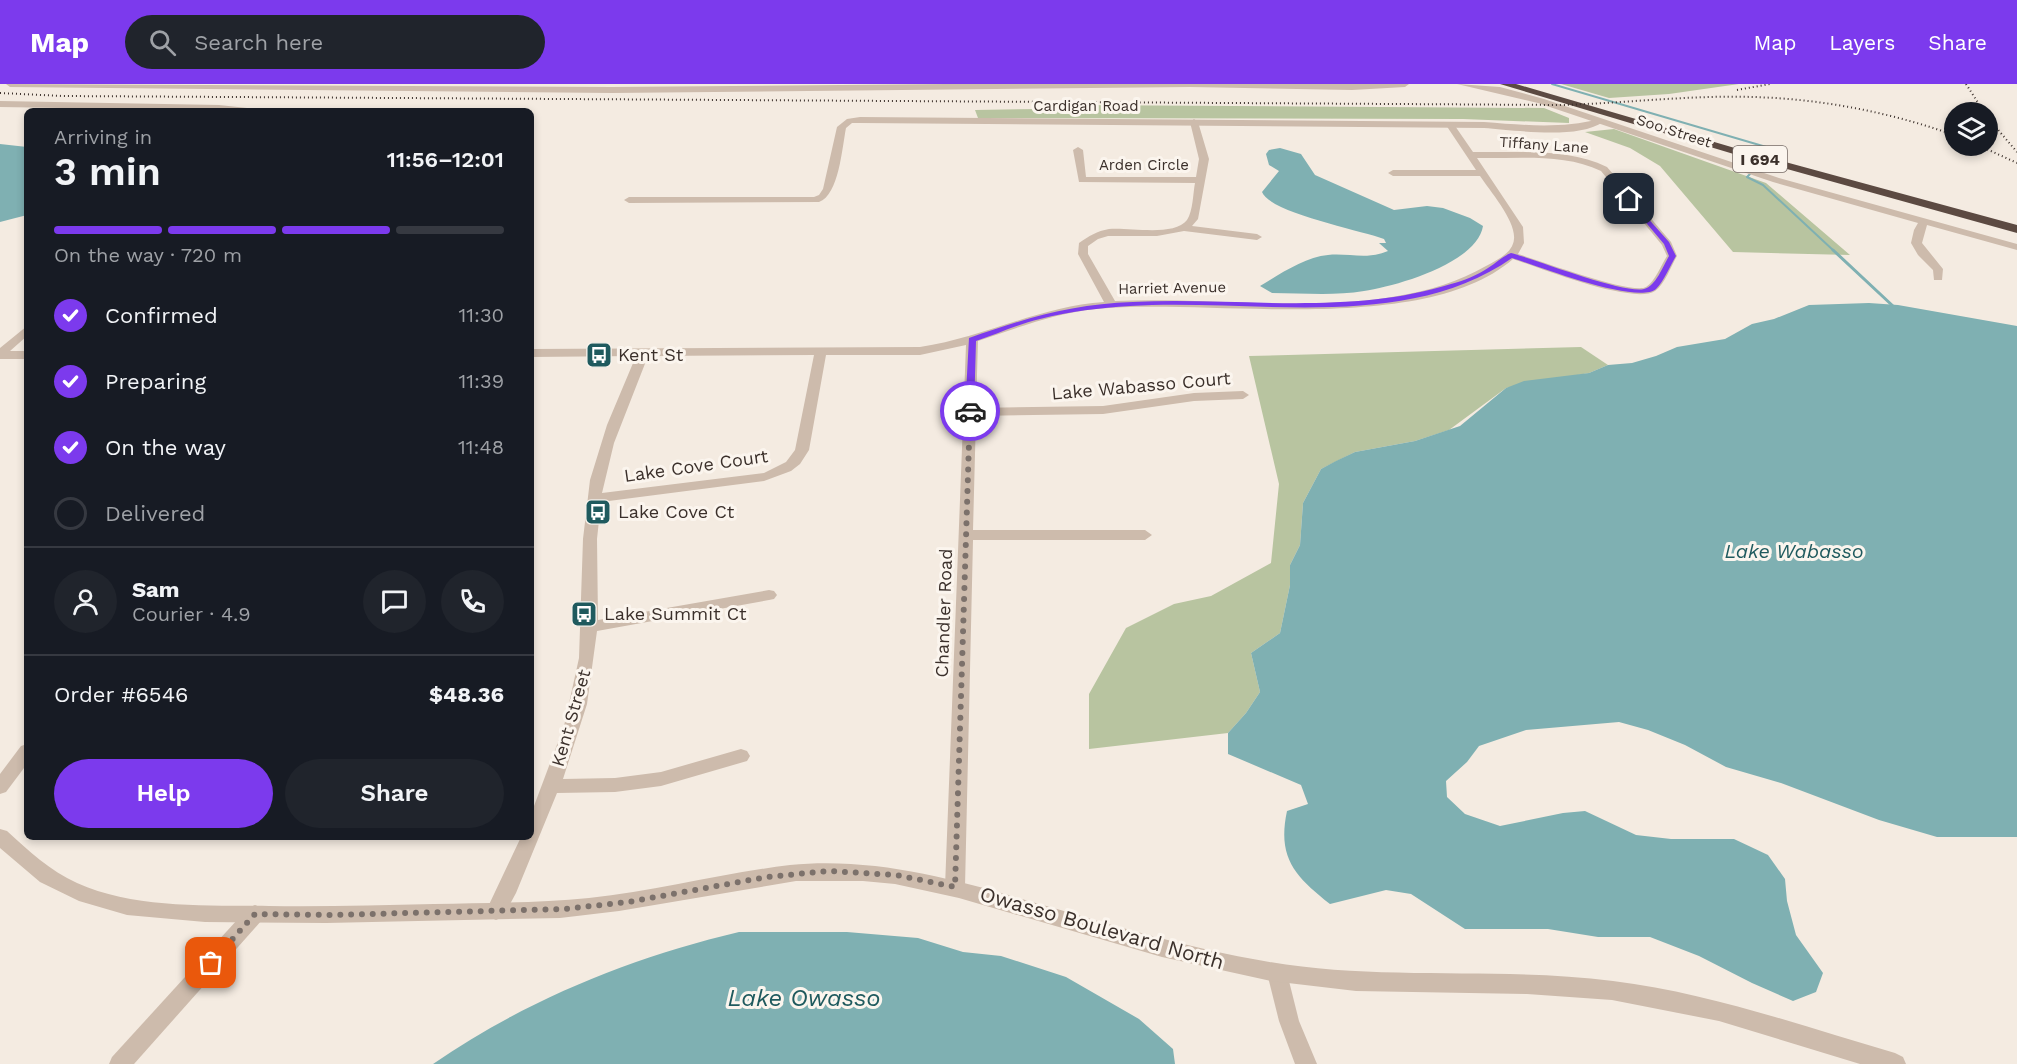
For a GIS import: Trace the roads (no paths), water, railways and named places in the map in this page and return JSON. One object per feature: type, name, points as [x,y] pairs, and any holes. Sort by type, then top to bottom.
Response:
[{"type":"highway","name":"I 694","points":[[1504,84],[1764,160],[2017,229]]},
{"type":"highway","name":"I 694","points":[[1527,84],[1840,172],[2017,218]]},
{"type":"street","points":[[10,84],[670,87],[1190,84],[1352,87],[1405,84]]},
{"type":"street","name":"Soo Street","points":[[1461,84],[1520,95],[1776,180],[2017,247]]},
{"type":"street","points":[[0,106],[69,105],[158,108]]},
{"type":"street","name":"Cardigan Road","points":[[629,200],[815,200],[827,194],[842,127],[850,121],[860,120],[1450,124],[1545,128],[1578,127],[1599,122]]},
{"type":"street","points":[[1183,228],[1192,221],[1204,159],[1194,122]]},
{"type":"street","points":[[1450,124],[1519,228],[1519,243],[1511,255]]},
{"type":"street","name":"Arden Circle","points":[[1078,150],[1082,180],[1200,180]]},
{"type":"street","name":"Tiffany Lane","points":[[1471,155],[1577,160],[1598,165],[1604,169],[1667,244],[1672,256],[1654,287],[1645,292],[1637,292],[1622,290],[1511,255]]},
{"type":"street","points":[[1393,173],[1483,173]]},
{"type":"street","points":[[1924,222],[1916,236],[1916,242],[1924,256],[1938,269],[1938,278]]},
{"type":"street","points":[[1111,305],[1083,254],[1083,245],[1086,241],[1106,233],[1161,232],[1183,228],[1257,237]]},
{"type":"street","name":"Harriet Avenue","points":[[534,353],[920,351],[939,349],[972,340],[1036,317],[1111,305],[1337,304],[1389,300],[1453,286],[1488,271],[1511,255]]},
{"type":"street","points":[[0,354],[24,333]]},
{"type":"street","name":"Chandler Road","points":[[955,887],[972,340]]},
{"type":"street","name":"Lake Cove Court","points":[[594,498],[764,477],[784,470],[793,464],[802,450],[821,352]]},
{"type":"street","name":"Kent Street","points":[[534,825],[542,797],[573,725],[582,690],[589,627],[589,538],[594,498],[610,437],[643,353]]},
{"type":"street","points":[[0,354],[24,355]]},
{"type":"street","name":"Lake Wabasso Court","points":[[970,412],[1103,410],[1194,397],[1243,395]]},
{"type":"street","points":[[966,535],[1145,535]]},
{"type":"street","points":[[589,627],[769,595]]},
{"type":"street","points":[[0,787],[24,755]]},
{"type":"street","points":[[542,797],[661,779],[741,756]]},
{"type":"street","name":"Owasso Boulevard North","points":[[0,837],[54,882],[76,892],[103,901],[176,911],[255,914],[496,911],[596,906],[767,877],[829,871],[896,875],[955,887],[1142,943],[1218,962],[1277,973],[1353,980],[1550,985],[1615,990],[1724,1014],[1895,1064]]},
{"type":"street","name":"Kent Street","points":[[496,911],[529,840]]},
{"type":"street","points":[[120,1064],[255,914]]},
{"type":"street","points":[[1277,973],[1289,1021],[1306,1064]]},
{"type":"water","points":[[0,144],[24,147],[24,216],[0,222]]},
{"type":"water","points":[[1280,148],[1301,154],[1315,175],[1394,210],[1427,206],[1443,208],[1470,218],[1483,226],[1478,239],[1467,251],[1451,262],[1396,284],[1341,293],[1272,293],[1260,286],[1310,259],[1328,255],[1366,256],[1388,251],[1379,243],[1386,243],[1384,239],[1298,214],[1269,200],[1262,192],[1279,171],[1269,165],[1266,154],[1269,150]]},
{"type":"water","name":"Lake Wabasso","points":[[1869,303],[1898,305],[2017,326],[2017,837],[1937,837],[1879,820],[1781,783],[1726,767],[1685,745],[1648,730],[1619,722],[1526,730],[1479,746],[1467,762],[1446,781],[1447,797],[1465,814],[1500,826],[1563,813],[1585,811],[1636,835],[1671,839],[1734,839],[1768,855],[1785,879],[1787,901],[1796,935],[1823,973],[1816,992],[1793,1001],[1699,956],[1650,937],[1598,937],[1548,929],[1465,929],[1411,894],[1386,890],[1330,904],[1307,884],[1292,865],[1285,841],[1287,811],[1308,804],[1301,785],[1228,754],[1228,733],[1246,713],[1260,692],[1251,653],[1280,633],[1290,585],[1290,565],[1300,545],[1303,503],[1321,469],[1355,452],[1415,441],[1460,426],[1506,388],[1524,381],[1589,373],[1608,365],[1632,363],[1656,356],[1677,347],[1725,339],[1752,324],[1774,319],[1809,305]]},
{"type":"water","name":"Lake Owasso","points":[[739,932],[847,932],[918,938],[963,952],[1001,956],[1066,977],[1139,1019],[1173,1049],[1175,1064],[433,1064],[505,1020],[580,984],[658,955]]},
{"type":"waterway","points":[[1552,84],[1773,149]]},
{"type":"waterway","points":[[1750,174],[1747,177],[1763,185],[1834,251]]},
{"type":"waterway","points":[[1833,250],[1894,307]]},
{"type":"railway","points":[[1737,90],[1770,84]]},
{"type":"railway","points":[[1966,84],[1978,102]]},
{"type":"railway","points":[[0,93],[63,96],[1562,105],[1706,97],[1753,97],[1855,108],[1944,132]]},
{"type":"railway","points":[[1998,130],[2017,152]]},
{"type":"railway","points":[[1998,154],[2017,163]]},
{"type":"place","name":"Kent St","points":[[599,355]]},
{"type":"place","name":"Lake Cove Ct","points":[[598,512]]},
{"type":"place","name":"Lake Summit Ct","points":[[584,614]]}]
